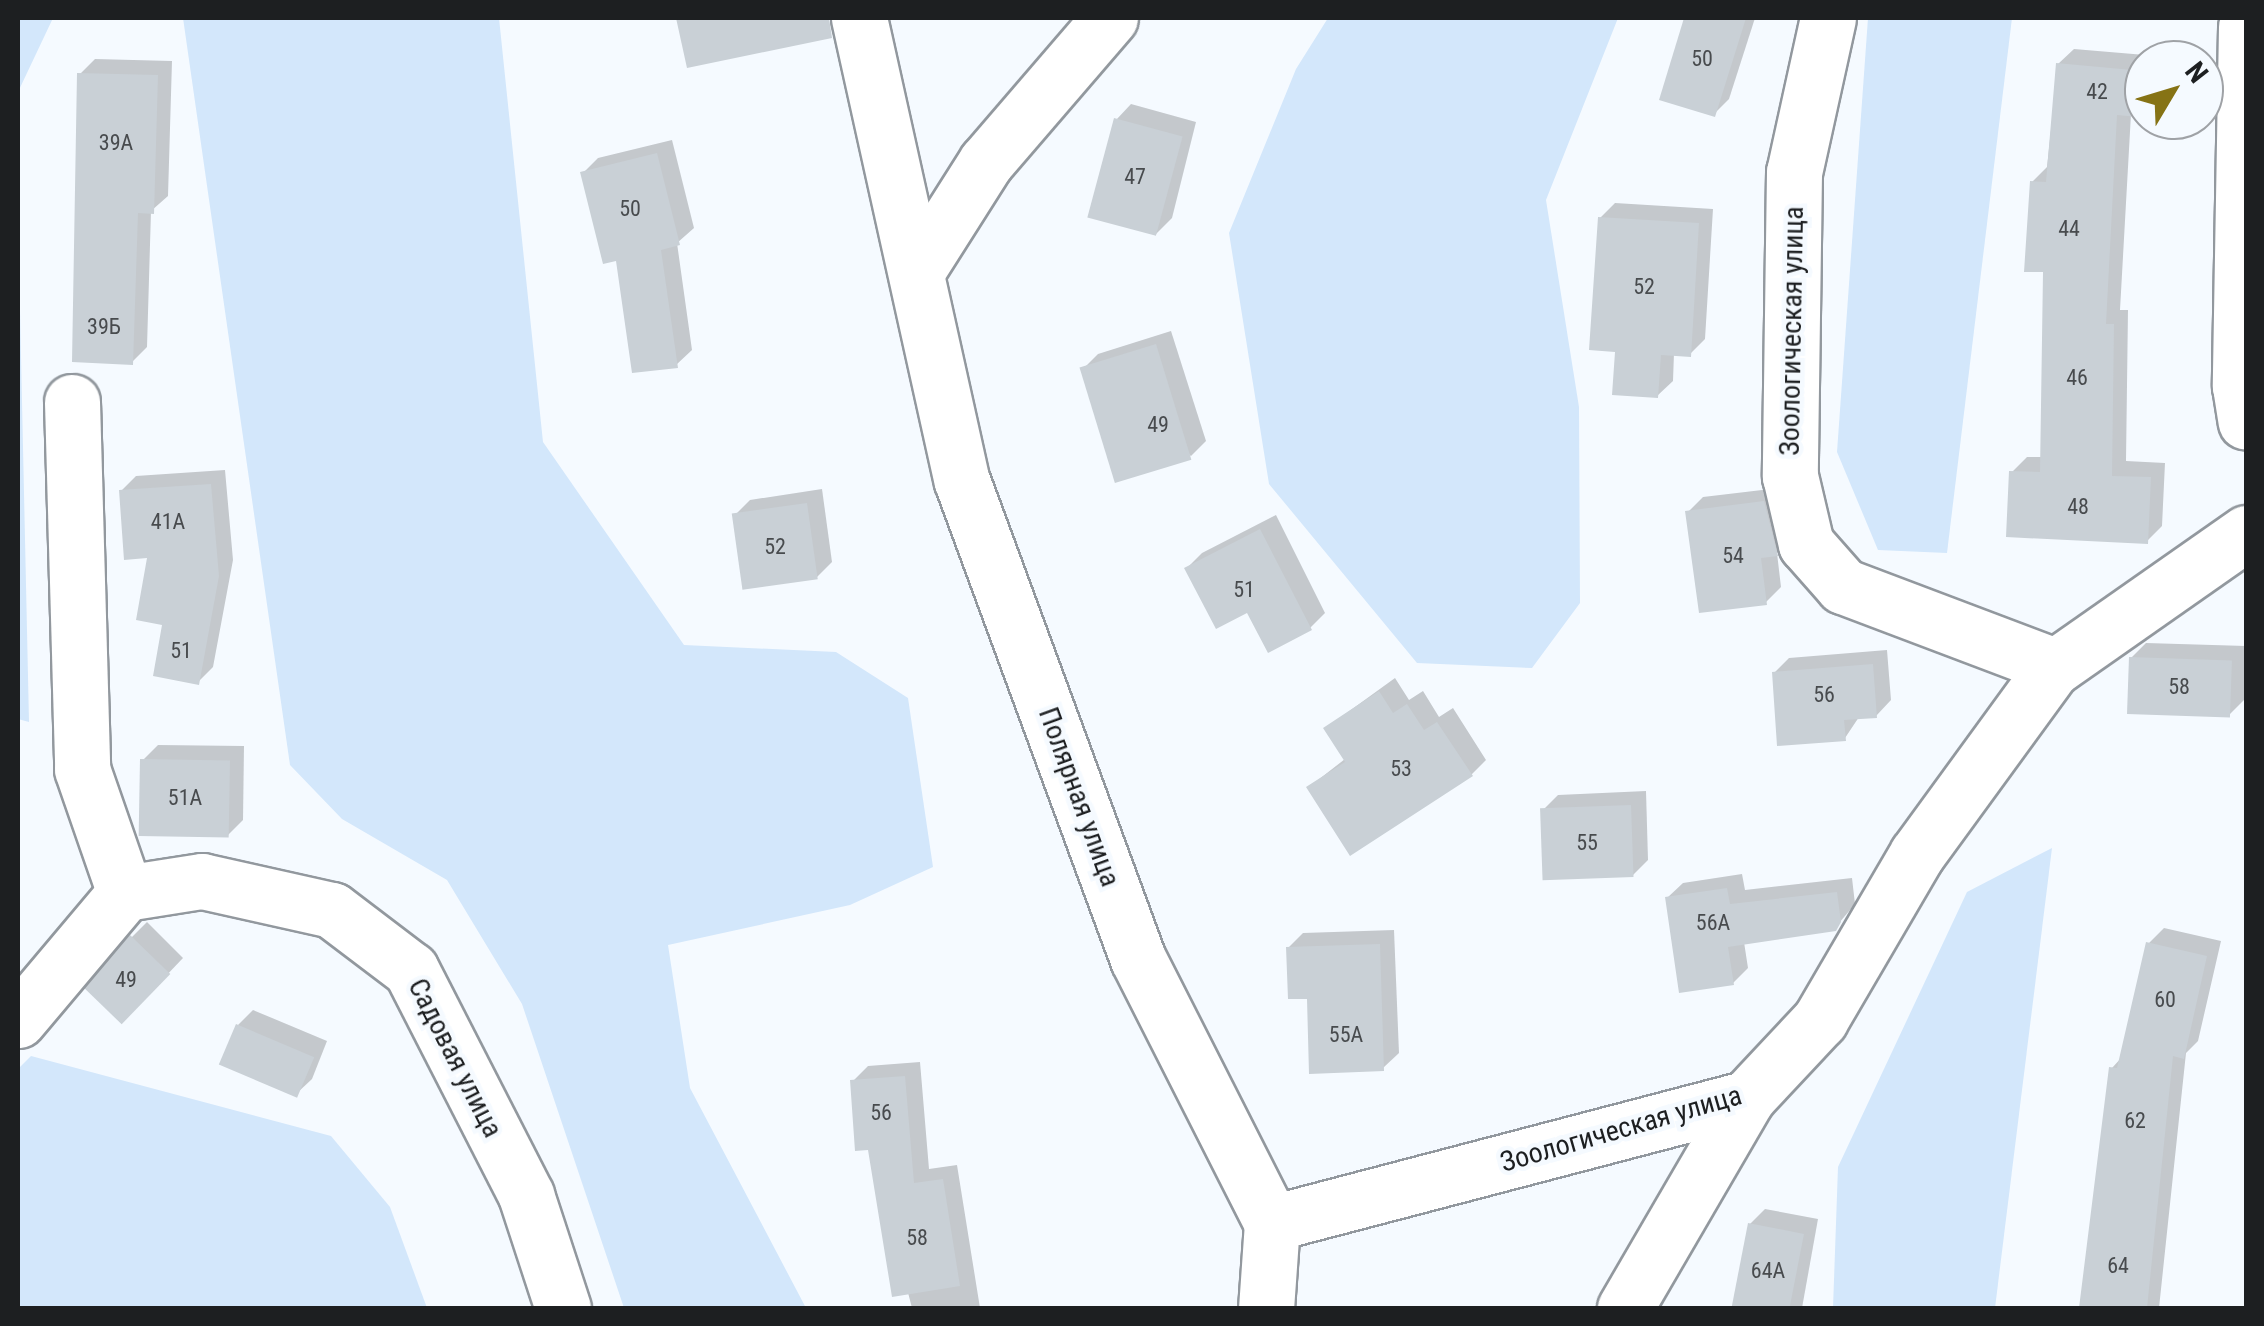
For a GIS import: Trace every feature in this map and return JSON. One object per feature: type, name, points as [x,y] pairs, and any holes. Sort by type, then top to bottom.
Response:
[{"type":"street","name":"Полярная улица","points":[[859,18],[918,269],[962,481],[1138,959],[1272,1223]]},
{"type":"street","points":[[918,269],[986,162],[1110,18]]},
{"type":"street","name":"Зоологическая улица","points":[[1828,18],[1794,172],[1790,476],[1806,544],[1843,586],[2055,666]]},
{"type":"street","points":[[2246,27],[2240,386],[2246,422]]},
{"type":"street","points":[[18,1020],[125,893],[82,769],[72,402]]},
{"type":"street","name":"Зоологическая улица","points":[[1272,1223],[1747,1098],[1820,1020],[1917,854],[2055,666],[2246,533]]},
{"type":"street","name":"Садовая улица","points":[[125,893],[202,881],[332,910],[411,970],[526,1195],[562,1308]]},
{"type":"street","points":[[1625,1308],[1747,1098]]},
{"type":"street","points":[[1266,1308],[1272,1223]]},
{"type":"shaded area","points":[[18,18],[53,18],[18,92]]},
{"type":"shaded area","points":[[183,18],[499,18],[543,442],[684,645],[836,652],[908,698],[933,867],[850,905],[668,945],[690,1088],[806,1308],[624,1308],[522,1004],[447,880],[342,819],[290,765]]},
{"type":"shaded area","points":[[1328,18],[1618,18],[1546,200],[1579,407],[1580,603],[1532,668],[1417,663],[1269,484],[1229,233],[1296,69]]},
{"type":"shaded area","points":[[1868,18],[2012,18],[1947,553],[1878,550],[1837,452]]},
{"type":"shaded area","points":[[18,218],[29,722],[18,719]]},
{"type":"shaded area","points":[[2052,848],[1995,1308],[1833,1308],[1838,1167],[1967,892]]},
{"type":"shaded area","points":[[31,1056],[331,1136],[390,1207],[427,1308],[18,1308],[18,1069]]},
{"type":"building","points":[[676,18],[829,18],[832,38],[687,68]]},
{"type":"building","points":[[1684,18],[1746,18],[1715,117],[1659,100]]},
{"type":"building","points":[[2056,63],[2124,69],[2124,116],[2117,115],[2106,324],[2114,324],[2112,476],[2151,477],[2148,544],[2006,537],[2009,471],[2040,472],[2043,272],[2024,272],[2030,181],[2046,182]]},
{"type":"building","points":[[77,73],[158,75],[154,214],[138,213],[133,365],[72,362]]},
{"type":"building","points":[[1114,118],[1183,136],[1156,236],[1087,217]]},
{"type":"building","points":[[657,153],[680,245],[661,250],[678,368],[632,373],[616,261],[603,264],[580,172]]},
{"type":"building","points":[[1598,217],[1699,223],[1691,357],[1661,355],[1658,398],[1612,395],[1615,352],[1589,350]]},
{"type":"building","points":[[1156,344],[1191,460],[1115,483],[1079,367]]},
{"type":"building","points":[[211,484],[219,576],[199,685],[153,676],[162,625],[136,620],[147,558],[124,560],[119,490]]},
{"type":"building","points":[[1764,501],[1778,556],[1761,558],[1767,605],[1699,613],[1685,511]]},
{"type":"building","points":[[807,503],[818,579],[742,590],[732,514]]},
{"type":"building","points":[[1260,529],[1312,630],[1268,653],[1247,613],[1216,629],[1184,568]]},
{"type":"building","points":[[2129,657],[2232,661],[2230,718],[2127,714]]},
{"type":"building","points":[[1873,664],[1877,718],[1844,720],[1846,741],[1777,746],[1772,672]]},
{"type":"building","points":[[1379,691],[1393,713],[1407,704],[1424,730],[1437,722],[1473,776],[1350,856],[1306,787],[1345,762],[1323,728]]},
{"type":"building","points":[[140,759],[230,761],[229,838],[139,836]]},
{"type":"building","points":[[1631,805],[1634,877],[1543,880],[1540,808]]},
{"type":"building","points":[[1727,888],[1730,904],[1837,892],[1841,922],[1836,931],[1728,947],[1734,985],[1679,993],[1665,897]]},
{"type":"building","points":[[130,935],[170,974],[122,1024],[81,985]]},
{"type":"building","points":[[2146,942],[2207,956],[2184,1059],[2173,1056],[2147,1308],[2079,1308],[2109,1067],[2117,1068]]},
{"type":"building","points":[[1380,944],[1384,1071],[1309,1074],[1307,999],[1288,999],[1286,947]]},
{"type":"building","points":[[236,1024],[314,1057],[297,1098],[219,1065]]},
{"type":"building","points":[[905,1076],[914,1183],[943,1179],[960,1286],[892,1297],[868,1150],[855,1151],[850,1080]]},
{"type":"building","points":[[1748,1223],[1804,1234],[1790,1308],[1732,1307]]}]
